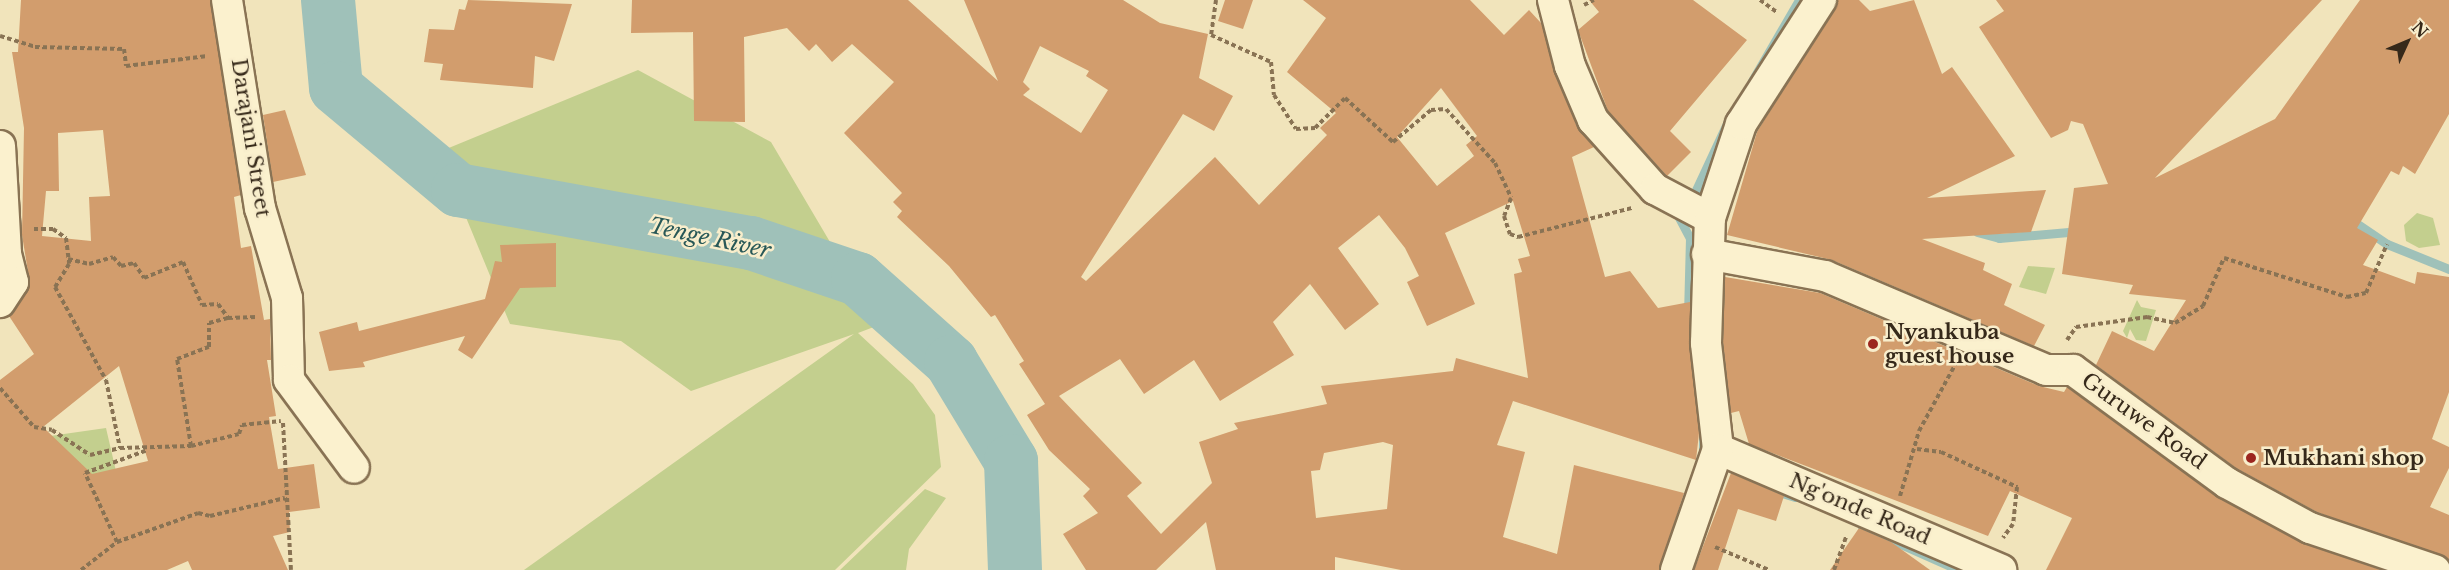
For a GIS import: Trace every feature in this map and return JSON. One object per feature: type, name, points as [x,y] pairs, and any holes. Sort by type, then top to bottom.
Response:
[{"type":"street","name":"Darajani Street","points":[[227,0],[260,208],[287,298],[289,380]]},
{"type":"street","points":[[1553,0],[1570,66],[1593,120],[1654,189],[1710,218]]},
{"type":"street","points":[[1676,570],[1718,449],[1706,343],[1707,254],[1710,218],[1741,124],[1821,0]]},
{"type":"street","points":[[0,146],[8,224],[6,254],[13,282],[0,302]]},
{"type":"street","name":"Guruwe Road","points":[[1707,254],[1825,276],[2046,370],[2073,370],[2227,483],[2310,528],[2435,570]]},
{"type":"street","points":[[289,380],[354,468]]},
{"type":"street","name":"Ng'onde Road","points":[[1718,449],[1891,519],[1996,567]]},
{"type":"path","points":[[1216,0],[1212,35],[1271,62],[1274,95],[1296,129],[1315,128],[1345,98],[1393,142],[1431,110],[1454,114],[1495,163],[1511,198],[1504,216],[1510,234],[1533,234],[1619,214],[1654,189]]},
{"type":"path","points":[[1760,0],[1787,20]]},
{"type":"path","points":[[0,36],[35,47],[124,49],[126,66],[237,56]]},
{"type":"path","points":[[8,224],[54,229],[66,238],[69,260],[55,287],[102,370],[120,448]]},
{"type":"path","points":[[2046,370],[2076,327],[2146,317],[2175,323],[2203,306],[2224,258],[2347,297],[2366,293],[2387,244]]},
{"type":"path","points":[[69,260],[88,264],[113,257],[121,266],[134,263],[144,278],[183,262],[202,305],[218,304],[228,318]]},
{"type":"path","points":[[191,447],[177,359],[209,347],[210,323],[228,318],[265,316],[287,298]]},
{"type":"path","points":[[1891,519],[1917,449],[1919,431],[1965,337]]},
{"type":"path","points":[[289,380],[283,420],[291,570]]},
{"type":"path","points":[[0,388],[34,427],[52,430],[90,455],[120,448],[191,447],[239,434],[242,425],[283,420]]},
{"type":"path","points":[[117,542],[84,473],[150,449]]},
{"type":"path","points":[[1917,449],[1941,452],[2017,487],[2013,524],[1996,567]]},
{"type":"path","points":[[81,570],[117,542],[198,513],[210,516],[285,498],[289,504]]},
{"type":"path","points":[[1689,531],[1737,560],[1769,570]]},
{"type":"green space","points":[[638,70],[771,142],[879,325],[858,333],[913,384],[935,415],[941,467],[835,570],[524,570],[854,334],[691,391],[621,341],[510,324],[439,152]]},
{"type":"green space","points":[[2417,213],[2433,218],[2440,245],[2419,248],[2406,241],[2404,225]]},
{"type":"green space","points":[[2028,266],[2055,268],[2046,294],[2019,287]]},
{"type":"green space","points":[[2137,300],[2141,307],[2156,310],[2146,341],[2136,340],[2130,329],[2127,338],[2123,331]]},
{"type":"green space","points":[[106,428],[118,480],[95,487],[50,436]]},
{"type":"green space","points":[[925,489],[946,498],[909,549],[906,570],[840,570]]},
{"type":"building","points":[[21,0],[210,0],[241,195],[234,197],[241,248],[251,246],[264,320],[270,319],[271,360],[267,360],[276,416],[269,417],[278,469],[314,464],[320,508],[289,512],[290,532],[273,536],[288,570],[192,570],[188,561],[167,570],[0,570],[0,380],[34,354],[9,316],[30,284],[22,235],[24,128],[12,52],[18,52]],"holes":[[[103,130],[110,196],[89,197],[91,241],[42,236],[46,191],[59,191],[58,133]],[[119,366],[148,461],[92,474],[43,427]]]},
{"type":"building","points":[[468,0],[572,4],[554,61],[535,56],[533,88],[440,80],[443,64],[424,62],[429,29],[454,30],[459,9],[465,10]]},
{"type":"building","points":[[632,0],[908,0],[998,81],[964,0],[1123,0],[1160,23],[1208,34],[1199,78],[1233,96],[1214,131],[1183,114],[1081,277],[1086,281],[1215,157],[1259,205],[1327,135],[1320,128],[1336,113],[1287,72],[1326,18],[1303,0],[1470,0],[1504,35],[1529,10],[1541,23],[1577,127],[1594,147],[1572,157],[1605,277],[1630,271],[1658,308],[1690,302],[1699,433],[1696,460],[1513,401],[1497,445],[1525,452],[1503,537],[1557,554],[1574,465],[1684,493],[1659,570],[1401,570],[1335,557],[1335,570],[1216,570],[1206,522],[1156,570],[1086,570],[1063,534],[1098,513],[1083,496],[1090,489],[1049,450],[1027,415],[1045,404],[1019,364],[1024,361],[995,315],[991,317],[949,266],[897,217],[902,211],[893,202],[902,193],[844,133],[894,82],[852,44],[832,62],[816,44],[809,51],[787,28],[744,37],[745,122],[694,121],[693,32],[631,33]],"holes":[[[1040,46],[1089,71],[1086,76],[1108,90],[1081,133],[1023,95],[1030,89],[1023,82]],[[1441,88],[1477,136],[1466,145],[1474,156],[1437,186],[1397,137]],[[1513,201],[1530,256],[1518,259],[1522,272],[1514,274],[1528,378],[1456,358],[1453,371],[1321,386],[1327,404],[1234,423],[1238,429],[1199,442],[1212,483],[1161,534],[1127,496],[1142,483],[1059,396],[1120,359],[1144,394],[1194,360],[1220,401],[1294,355],[1273,322],[1310,284],[1345,330],[1379,304],[1338,248],[1379,215],[1405,248],[1419,276],[1407,282],[1427,326],[1475,304],[1445,233]],[[1383,442],[1393,445],[1387,509],[1316,518],[1311,471],[1320,470],[1324,453]]]},
{"type":"building","points":[[1225,0],[1253,0],[1243,29],[1218,21]]},
{"type":"building","points":[[1589,0],[1693,0],[1747,40],[1670,131],[1691,152],[1667,176],[1608,111],[1578,30],[1599,12]]},
{"type":"building","points":[[1838,0],[1859,0],[1870,11],[1914,0],[1942,74],[1952,67],[2015,156],[1927,198],[2046,190],[2031,232],[1922,239],[1985,263],[1983,270],[2012,284],[2004,305],[2045,325],[2034,346],[1832,260],[1727,235],[1757,132]]},
{"type":"building","points":[[1996,0],[2322,0],[2155,178],[2275,119],[2360,0],[2449,0],[2449,114],[2415,174],[2403,166],[2399,175],[2391,171],[2357,228],[2378,240],[2363,265],[2415,284],[2417,272],[2449,277],[2449,392],[2432,439],[2449,447],[2449,468],[2430,507],[2449,515],[2449,561],[2317,512],[2236,468],[2096,365],[2112,331],[2154,351],[2186,300],[2129,294],[2133,285],[2062,274],[2074,188],[2108,184],[2083,124],[2071,121],[2068,130],[2051,138],[1979,27],[2004,11]]},
{"type":"building","points":[[285,110],[306,175],[273,182],[263,115]]},
{"type":"building","points":[[556,243],[556,287],[520,288],[472,359],[458,350],[465,336],[363,362],[365,367],[329,371],[319,332],[357,322],[359,331],[485,299],[495,261],[502,262],[500,245]]},
{"type":"building","points":[[1725,277],[1820,293],[2039,386],[2064,392],[2067,387],[2219,498],[2302,543],[2381,570],[2046,570],[2072,518],[2010,491],[1988,536],[1749,444],[1739,411],[1731,413],[1723,342]]},
{"type":"building","points":[[1731,473],[1784,496],[1776,521],[1738,509],[1718,570],[1694,570]]},
{"type":"building","points":[[1859,528],[1891,542],[1930,570],[1830,570]]},
{"type":"waterway","name":"Tenge River","points":[[328,0],[336,88],[458,190],[751,243],[858,279],[951,362],[1011,461],[1015,570]]},
{"type":"waterway","points":[[1752,81],[1799,0]]},
{"type":"waterway","points":[[1696,190],[1728,121]]},
{"type":"waterway","points":[[1676,212],[1690,238],[1688,314]]},
{"type":"waterway","points":[[2350,219],[2387,244],[2449,269]]},
{"type":"waterway","points":[[1977,232],[1999,238],[2080,231]]},
{"type":"waterway","points":[[1703,431],[1703,462]]},
{"type":"waterway","points":[[1751,483],[1795,497]]},
{"type":"waterway","points":[[1862,527],[1959,570]]},
{"type":"place","name":"Nyankuba guest house","points":[[1873,344]]},
{"type":"place","name":"Mukhani shop","points":[[2251,458]]}]
